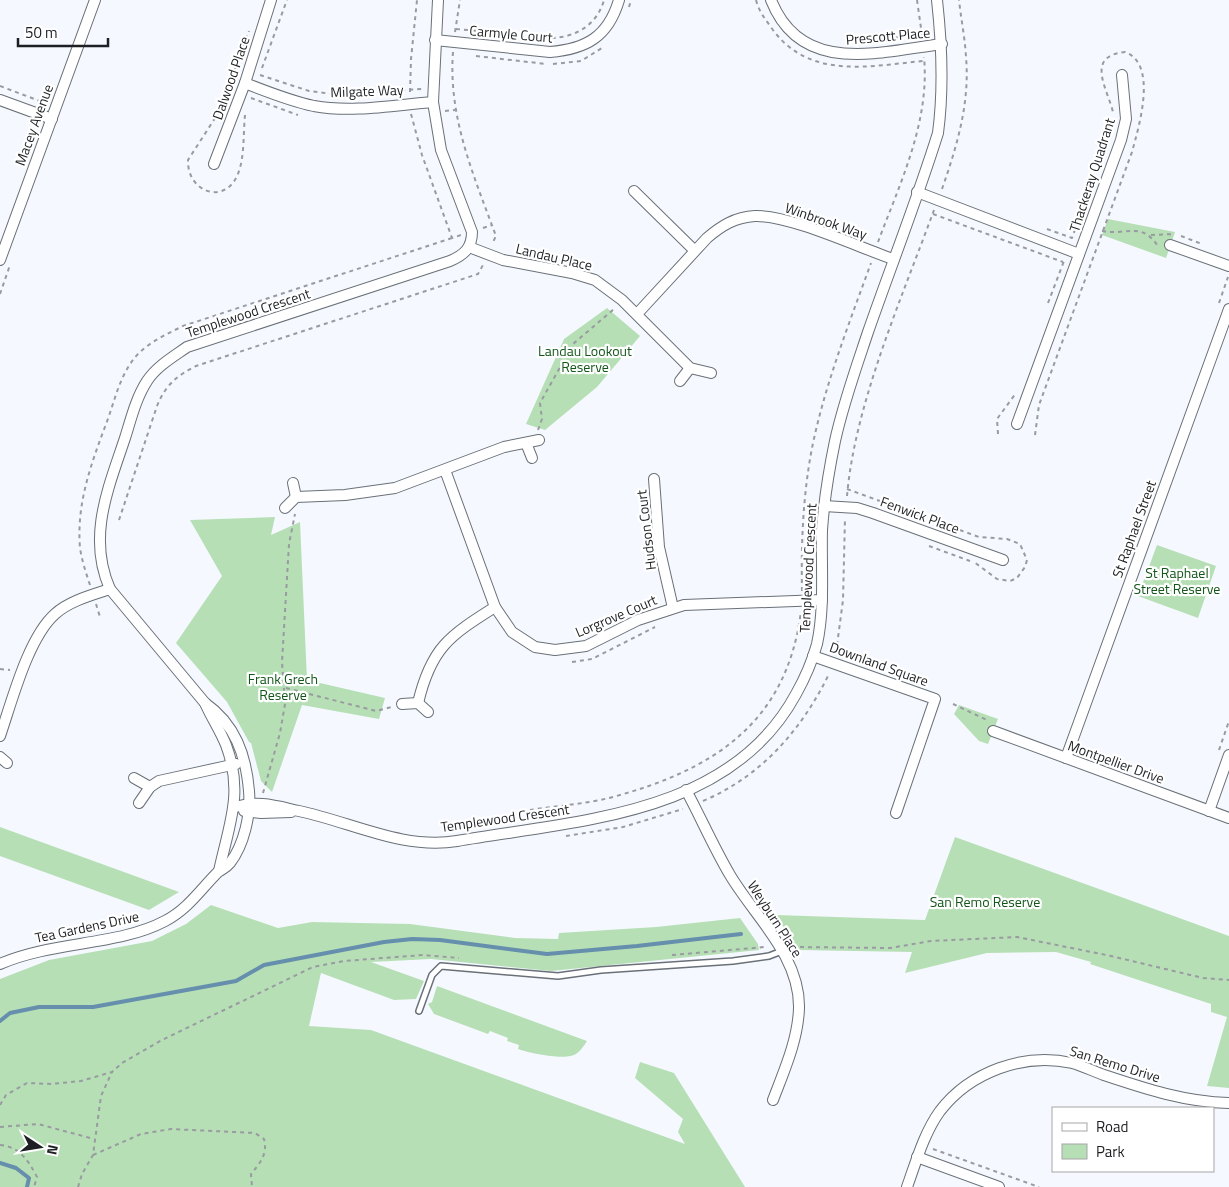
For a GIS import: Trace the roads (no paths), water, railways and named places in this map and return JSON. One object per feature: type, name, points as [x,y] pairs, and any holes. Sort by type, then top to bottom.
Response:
[{"type":"street","name":"Macey Avenue","points":[[0,260],[94,0]]},
{"type":"street","name":"Dalwood Place","points":[[214,164],[245,83],[271,0]]},
{"type":"street","points":[[438,0],[432,102],[441,150],[472,232],[469,247]]},
{"type":"street","name":"Carmyle Court","points":[[435,40],[550,52],[568,51],[585,46],[598,37],[615,12],[619,0]]},
{"type":"street","name":"Prescott Place","points":[[771,0],[778,17],[800,40],[824,52],[852,55],[942,44]]},
{"type":"street","name":"Templewood Crescent","points":[[205,703],[225,744],[231,765],[235,808],[276,804],[319,814],[383,836],[408,840],[443,842],[630,811],[686,790],[720,774],[751,752],[776,725],[801,684],[813,656],[822,600],[824,506],[842,412],[893,259],[938,133],[942,101],[942,44],[938,0]]},
{"type":"street","name":"Thackeray Quadrant","points":[[1017,424],[1122,133],[1126,119],[1122,75]]},
{"type":"street","name":"Milgate Way","points":[[245,83],[285,98],[316,106],[352,108],[432,102]]},
{"type":"street","points":[[0,100],[52,119]]},
{"type":"street","points":[[634,191],[694,250]]},
{"type":"street","name":"Thackeray Quadrant","points":[[917,192],[1079,254]]},
{"type":"street","name":"Winbrook Way","points":[[637,314],[694,250],[719,228],[730,222],[754,216],[782,219],[893,259]]},
{"type":"street","points":[[1170,245],[1229,266]]},
{"type":"street","name":"Templewood Crescent","points":[[249,808],[244,762],[238,741],[229,724],[205,703],[110,589],[102,570],[100,534],[104,498],[135,408],[147,382],[165,362],[188,347],[450,261],[462,256],[469,247]]},
{"type":"street","name":"Landau Place","points":[[469,247],[518,264],[585,276],[606,286],[637,314],[690,368]]},
{"type":"street","name":"St Raphael Street","points":[[1066,758],[1229,309]]},
{"type":"street","points":[[680,380],[690,368],[710,373]]},
{"type":"street","points":[[285,508],[296,497],[345,496],[406,484],[504,447],[539,440]]},
{"type":"street","points":[[526,444],[532,458]]},
{"type":"street","name":"Lorgrove Court","points":[[445,470],[495,607],[506,626],[518,638],[535,647],[555,650],[576,649],[595,643],[638,620],[672,608],[700,604],[822,600]]},
{"type":"street","name":"Hudson Court","points":[[654,479],[659,546],[672,608]]},
{"type":"street","points":[[293,483],[296,497]]},
{"type":"street","name":"Fenwick Place","points":[[824,506],[857,508],[1003,560]]},
{"type":"street","points":[[0,736],[32,647],[42,629],[55,613],[92,594],[110,589]]},
{"type":"street","points":[[418,703],[425,676],[439,650],[459,629],[495,607]]},
{"type":"street","name":"Downland Square","points":[[813,656],[935,699],[896,813]]},
{"type":"street","points":[[402,704],[418,703],[428,712]]},
{"type":"street","name":"Montpellier Drive","points":[[995,728],[1066,758],[1229,818]]},
{"type":"street","points":[[1209,810],[1229,755]]},
{"type":"street","points":[[139,803],[150,787],[159,781],[244,762]]},
{"type":"street","points":[[134,778],[150,787]]},
{"type":"street","name":"Weyburn Place","points":[[686,790],[730,875],[782,951],[795,979],[799,1008],[794,1040],[773,1100]]},
{"type":"street","name":"Tea Gardens Drive","points":[[219,870],[235,808]]},
{"type":"street","name":"Tea Gardens Drive","points":[[0,964],[32,952],[125,934],[165,921],[192,901],[219,870],[229,865],[236,854],[249,808]]},
{"type":"street","name":"San Remo Drive","points":[[907,1187],[917,1158],[940,1111],[959,1090],[984,1074],[1014,1063],[1044,1059],[1072,1063],[1169,1096],[1205,1103],[1229,1103]]},
{"type":"street","points":[[917,1158],[999,1187]]},
{"type":"lane","points":[[419,1011],[432,975],[441,966],[558,976],[601,970],[742,960],[769,956],[782,951]]},
{"type":"waterway","points":[[0,1021],[10,1013],[39,1007],[93,1007],[236,981],[264,965],[384,942],[412,939],[440,940],[547,954],[741,934]]},
{"type":"waterway","points":[[0,1163],[16,1168],[29,1178],[27,1187]]},
{"type":"park label","name":"Landau Lookout Reserve","points":[[585,360]]},
{"type":"park label","name":"St Raphael Street Reserve","points":[[1177,582]]},
{"type":"park label","name":"Frank Grech Reserve","points":[[283,688]]},
{"type":"park label","name":"San Remo Reserve","points":[[985,902]]}]
